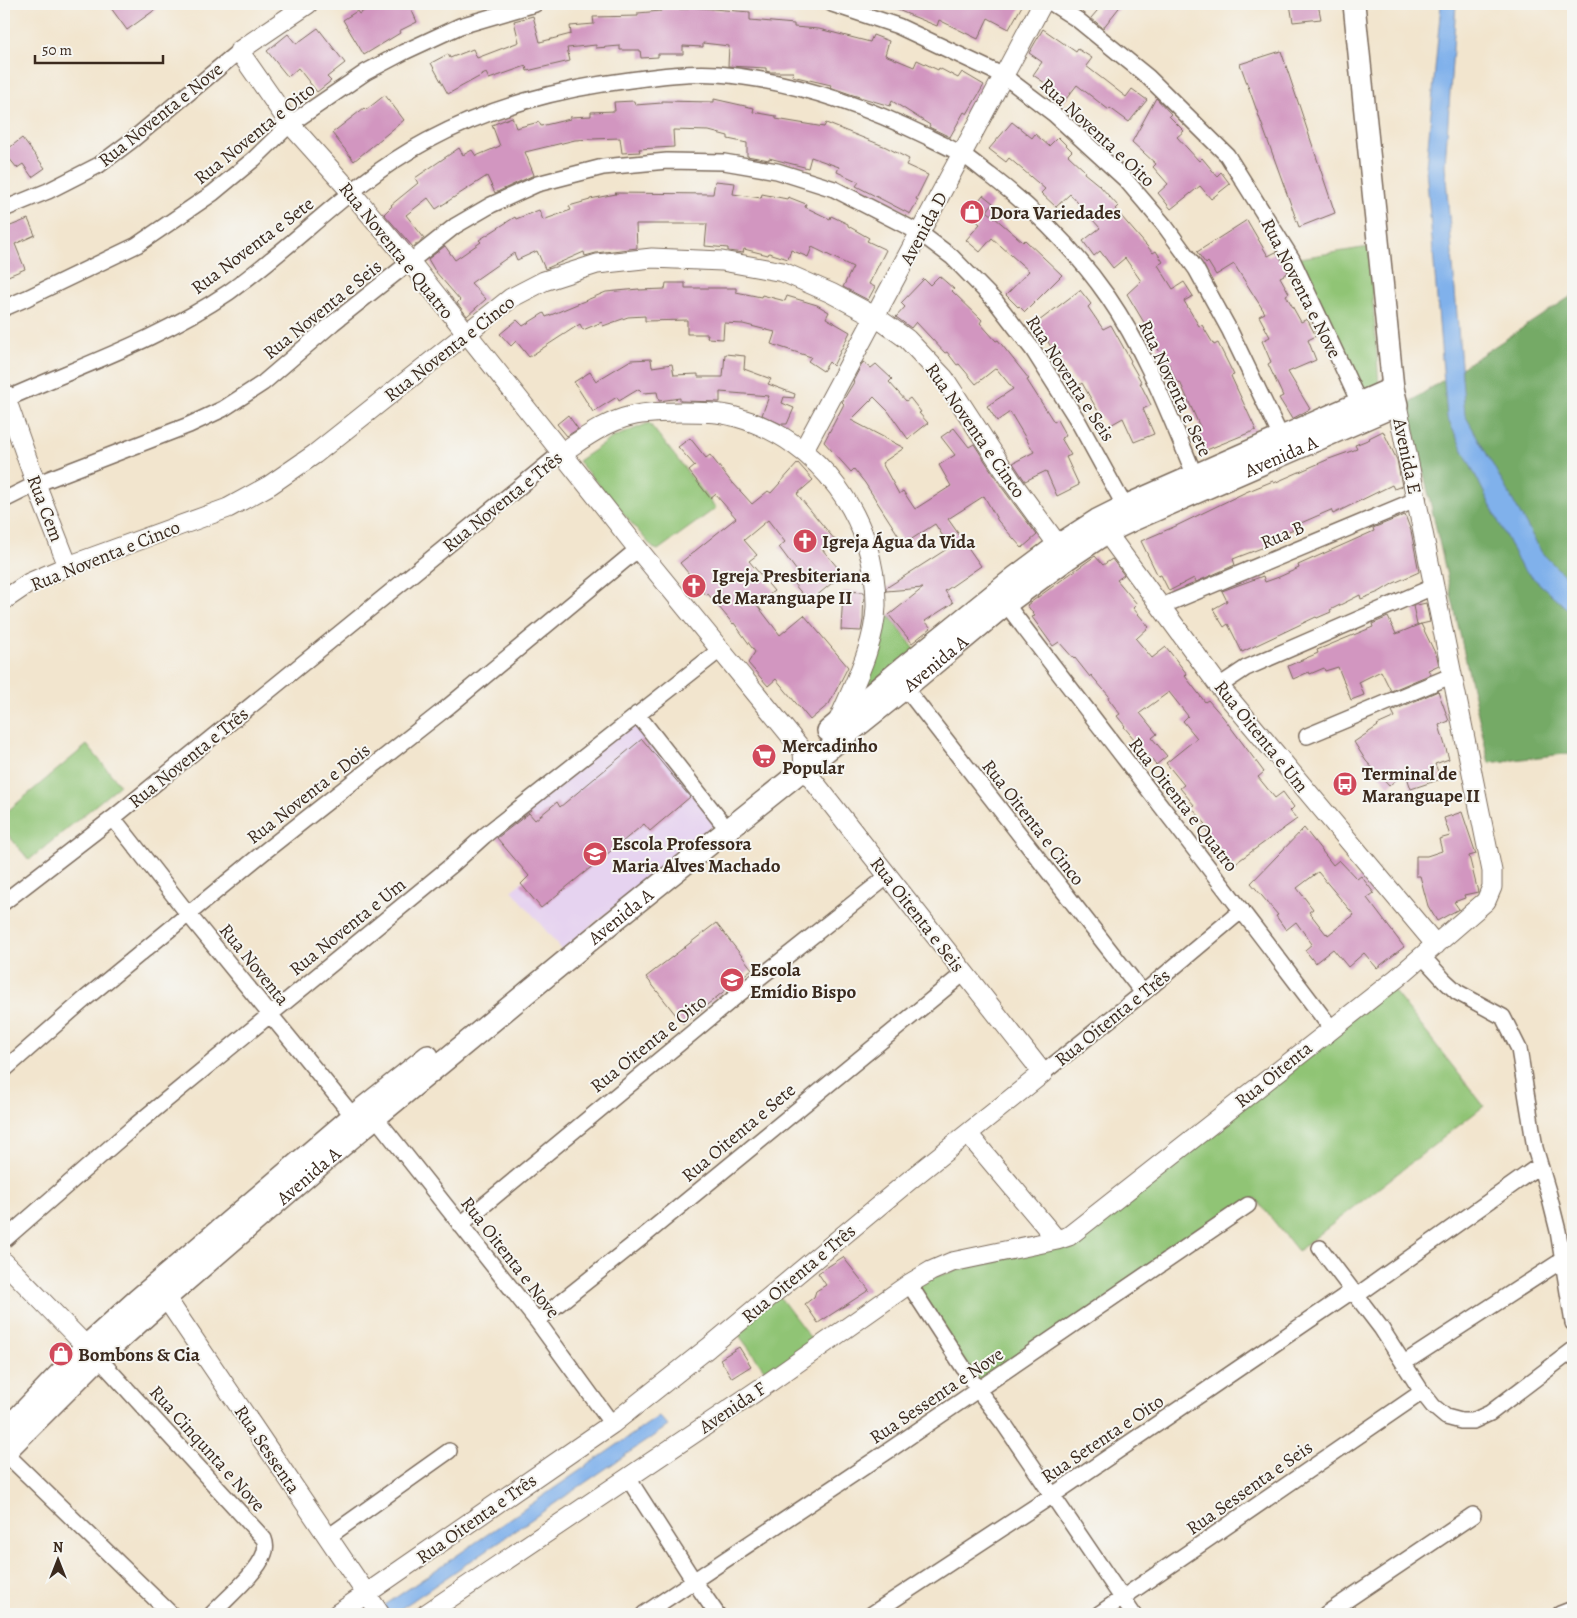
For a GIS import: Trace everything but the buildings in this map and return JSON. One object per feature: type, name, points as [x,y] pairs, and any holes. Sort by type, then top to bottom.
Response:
[{"type":"main road","name":"Avenida E","points":[[1354,4],[1395,396]]},
{"type":"main road","name":"Avenida A","points":[[1129,513],[1395,396]]},
{"type":"main road","name":"Avenida A","points":[[160,1292],[376,1118],[610,924],[900,681],[995,593],[1058,545],[1102,527],[1194,476],[1281,437],[1363,410]]},
{"type":"main road","name":"Avenida A","points":[[4,1432],[354,1116],[720,820],[804,760],[837,724],[900,681],[1067,559],[1102,527]]},
{"type":"main road","name":"Avenida A","points":[[4,1452],[93,1352]]},
{"type":"street","name":"Rua Noventa e Nove","points":[[4,209],[48,191],[99,165],[131,141],[239,51],[308,4]]},
{"type":"street","name":"Rua Noventa e Oito","points":[[4,308],[137,245],[213,193],[254,159],[290,124],[366,72],[460,26],[535,4]]},
{"type":"street","name":"Rua Noventa e Oito","points":[[832,4],[898,26],[1004,76],[1054,114],[1125,179],[1165,226],[1196,269],[1230,331],[1281,437]]},
{"type":"street","name":"Avenida D","points":[[803,451],[1042,4]]},
{"type":"street","name":"Rua Noventa e Nove","points":[[1054,4],[1078,20],[1148,77],[1227,155],[1292,259],[1363,410]]},
{"type":"street","name":"Rua Noventa e Quatro","points":[[239,51],[290,124],[411,263],[638,549],[721,649],[804,760]]},
{"type":"street","name":"Rua Noventa e Sete","points":[[5,397],[101,361],[174,326],[228,293],[278,255],[382,168],[428,140],[523,100],[583,86],[655,76],[714,73],[767,79],[817,93],[894,120],[962,154],[1000,183],[1038,216],[1077,258],[1107,296],[1134,338],[1160,391],[1194,476]]},
{"type":"street","name":"Rua Noventa e Seis","points":[[4,500],[36,484],[189,425],[223,408],[262,383],[455,226],[491,205],[537,184],[603,167],[667,161],[724,162],[777,171],[834,189],[920,233],[952,257],[996,302],[1033,350],[1078,421],[1129,513]]},
{"type":"street","name":"Rua Noventa e Cinco","points":[[4,600],[29,583],[68,566],[228,508],[270,485],[315,454],[511,298],[544,281],[597,264],[652,258],[722,260],[783,272],[831,293],[876,317],[907,339],[944,378],[1012,482],[1058,545]]},
{"type":"street","name":"Avenida E","points":[[1395,396],[1418,500],[1492,871],[1492,887],[1486,902]]},
{"type":"street","name":"Rua Cem","points":[[5,397],[68,566]]},
{"type":"street","name":"Rua Noventa e Três","points":[[4,902],[113,818],[561,453],[606,424],[630,416],[657,412],[702,412],[734,416],[762,426],[785,438],[803,451],[820,466],[845,497],[862,530],[869,554],[876,606],[870,644],[837,724]]},
{"type":"street","name":"Rua B","points":[[1162,606],[1418,500]]},
{"type":"street","name":"Rua Oitenta e Um","points":[[1102,527],[1162,606],[1219,686],[1429,951]]},
{"type":"street","name":"Rua Noventa e Dois","points":[[4,1070],[86,998],[264,852],[449,706],[638,549]]},
{"type":"street","points":[[1219,686],[1246,668],[1435,586]]},
{"type":"street","name":"Rua Oitenta e Quatro","points":[[1006,604],[1331,1028]]},
{"type":"street","name":"Rua Noventa e Um","points":[[4,1240],[137,1124],[452,865],[484,836],[721,649]]},
{"type":"street","points":[[1307,736],[1453,676]]},
{"type":"street","name":"Rua Oitenta e Cinco","points":[[900,681],[1143,993]]},
{"type":"street","points":[[637,714],[720,820]]},
{"type":"street","name":"Rua Oitenta e Seis","points":[[804,760],[888,876],[1043,1073]]},
{"type":"street","name":"Rua Noventa","points":[[113,818],[189,915],[354,1116]]},
{"type":"street","name":"Rua Oitenta e Oito","points":[[460,1225],[739,994],[888,876]]},
{"type":"street","name":"Rua Oitenta","points":[[1057,1240],[1069,1236],[1092,1220],[1429,951],[1486,902]]},
{"type":"street","name":"Rua Oitenta e Três","points":[[337,1614],[373,1604],[612,1424],[708,1348],[1242,910]]},
{"type":"street","points":[[1429,951],[1445,982],[1457,992],[1503,1017],[1519,1049],[1532,1132],[1550,1195],[1564,1258],[1573,1323]]},
{"type":"street","name":"Rua Oitenta e Sete","points":[[537,1321],[645,1235],[964,973]]},
{"type":"street","points":[[354,1116],[376,1118]]},
{"type":"street","name":"Rua Oitenta e Nove","points":[[376,1118],[537,1321],[612,1424]]},
{"type":"street","points":[[968,1134],[1057,1240]]},
{"type":"street","name":"Rua Setenta e Oito","points":[[872,1614],[1053,1496],[1354,1294],[1540,1165]]},
{"type":"street","name":"Rua Sessenta e Nove","points":[[644,1614],[883,1455],[1248,1206]]},
{"type":"street","name":"Avenida F","points":[[426,1614],[628,1478],[908,1284],[952,1262],[1057,1240]]},
{"type":"street","points":[[1320,1248],[1381,1328],[1422,1392],[1433,1406],[1446,1417],[1461,1421],[1473,1420],[1490,1413],[1573,1350]]},
{"type":"street","points":[[1404,1363],[1564,1258]]},
{"type":"street","points":[[4,1262],[93,1352]]},
{"type":"street","points":[[908,1284],[978,1390],[1133,1614]]},
{"type":"street","name":"Rua Sessenta","points":[[160,1292],[373,1604]]},
{"type":"street","name":"Rua Cinqunta e Nove","points":[[93,1352],[260,1533],[266,1543],[264,1556],[254,1570],[212,1614]]},
{"type":"street","name":"Rua Sessenta e Seis","points":[[1099,1614],[1422,1392]]},
{"type":"street","points":[[328,1537],[449,1451]]},
{"type":"street","points":[[4,1452],[171,1614]]},
{"type":"street","points":[[628,1478],[717,1614]]},
{"type":"street","points":[[1326,1614],[1473,1515]]},
{"type":"street","points":[[1560,1614],[1573,1609]]},
{"type":"shaded area","name":"Escola Professora Maria Alves Machado","points":[[634,718],[718,822],[562,950],[512,890],[529,876],[493,832]]},
{"type":"green space","points":[[1369,247],[1379,386],[1359,392],[1293,259]]},
{"type":"green space","points":[[1573,295],[1573,753],[1489,763],[1408,403]]},
{"type":"green space","points":[[649,423],[716,508],[658,550],[653,548],[578,461],[612,438]]},
{"type":"green space","points":[[880,604],[918,653],[839,722]]},
{"type":"green space","points":[[87,745],[120,785],[29,860],[4,830],[4,814]]},
{"type":"green space","points":[[1389,985],[1484,1106],[1298,1251],[1255,1198],[979,1387],[910,1284],[1064,1239]]},
{"type":"green space","points":[[776,1292],[818,1348],[772,1380],[733,1327]]},
{"type":"water","points":[[1441,4],[1456,4],[1445,165],[1465,415],[1542,553],[1573,584],[1573,614],[1521,567],[1447,418],[1426,168]]},
{"type":"water","points":[[659,1416],[668,1426],[393,1614],[372,1614]]},
{"type":"place","name":"Dora Variedades","points":[[972,212]]},
{"type":"place","name":"Igreja Água da Vida","points":[[805,541]]},
{"type":"place","name":"Igreja Presbiteriana de Maranguape II","points":[[694,586]]},
{"type":"place","name":"Mercadinho Popular","points":[[764,756]]},
{"type":"place","name":"Terminal de Maranguape II","points":[[1345,784]]},
{"type":"place","name":"Escola Professora Maria Alves Machado","points":[[595,854]]},
{"type":"place","name":"Escola Emídio Bispo","points":[[732,980]]},
{"type":"place","name":"Bombons & Cia","points":[[61,1354]]}]
